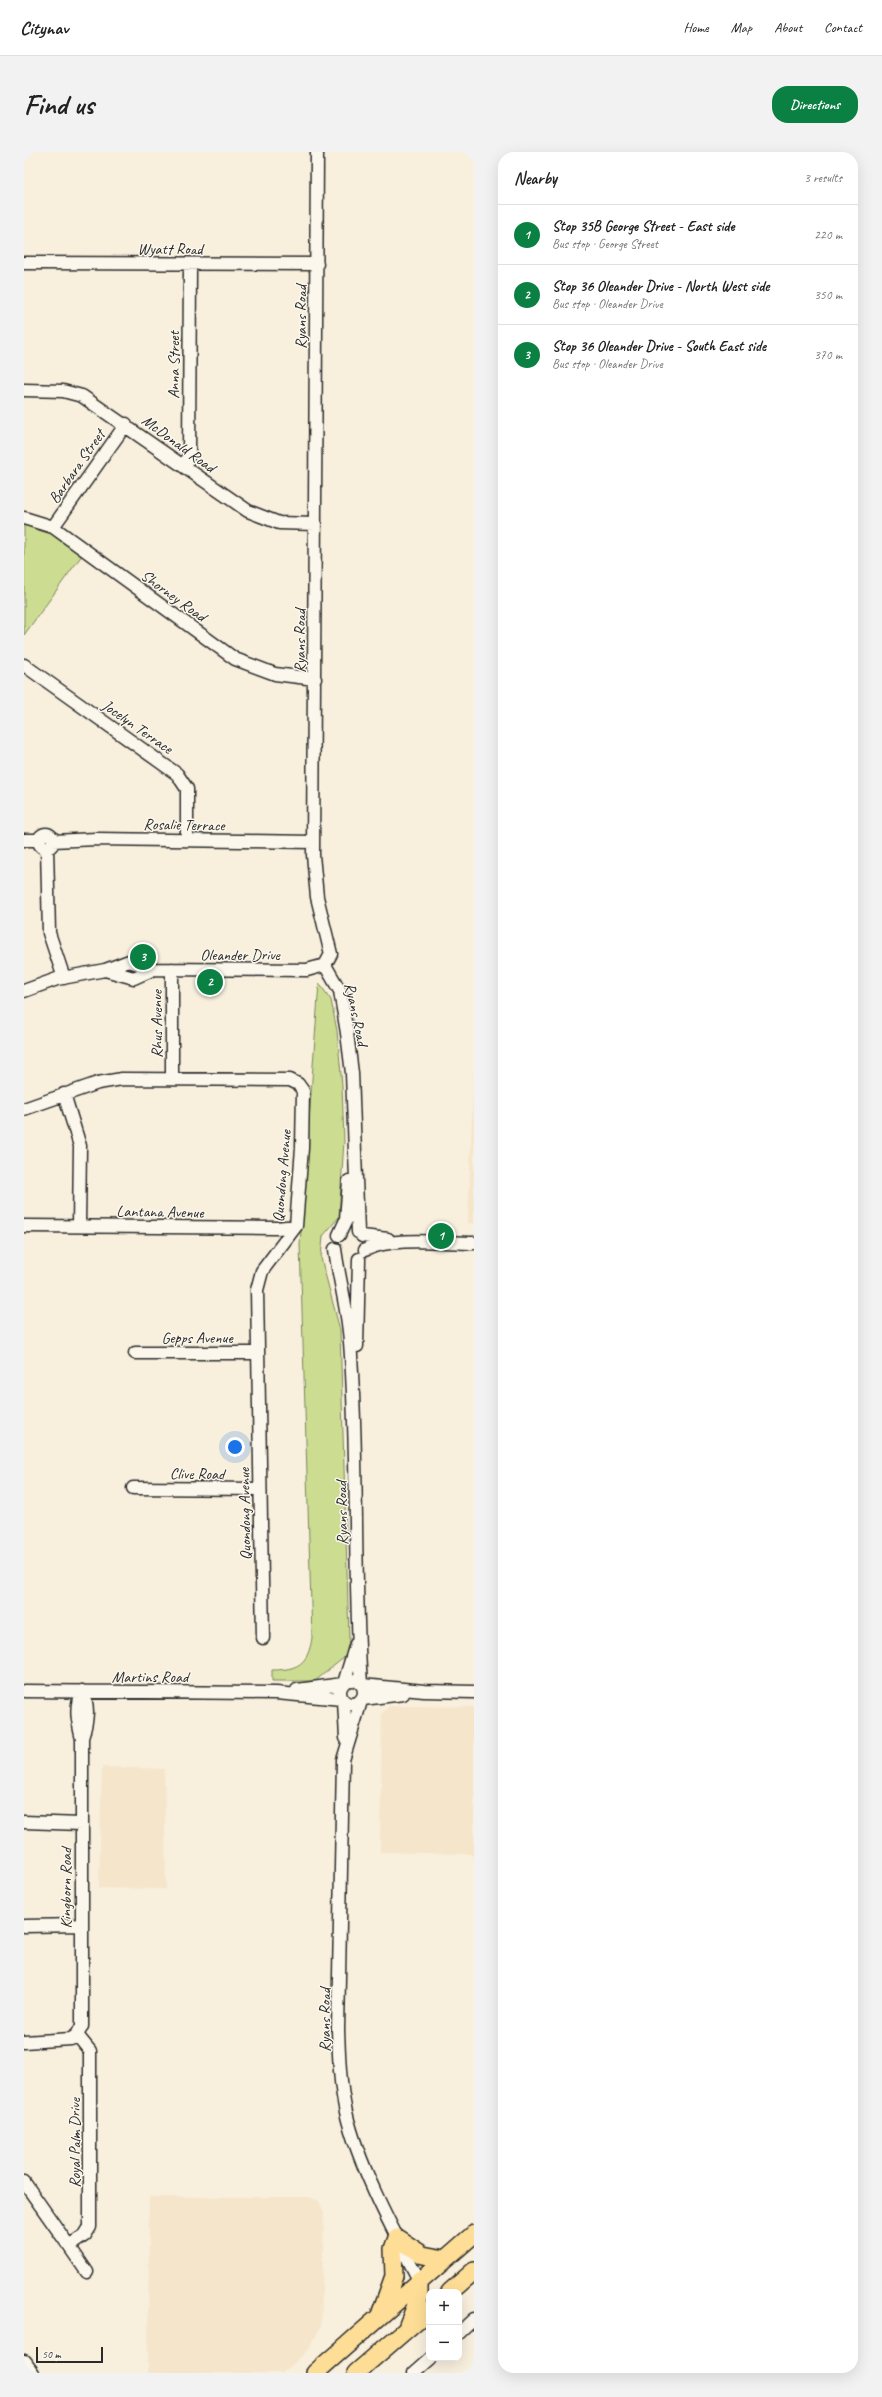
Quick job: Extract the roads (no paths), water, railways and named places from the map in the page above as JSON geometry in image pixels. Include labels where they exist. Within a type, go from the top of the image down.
[{"type":"highway","points":[[315,2373],[419,2280],[474,2234]]},
{"type":"highway","points":[[380,2315],[394,2276],[394,2249],[397,2238],[422,2255],[444,2259]]},
{"type":"highway","points":[[453,2289],[474,2271]]},
{"type":"highway","points":[[406,2331],[420,2298],[419,2280]]},
{"type":"highway","points":[[356,2373],[426,2313]]},
{"type":"street","name":"Ryans Road","points":[[317,152],[314,842],[317,897],[331,954],[325,966],[336,980],[340,991],[352,1073],[352,1120],[346,1220],[339,1235]]},
{"type":"street","name":"Wyatt Road","points":[[24,263],[316,264]]},
{"type":"street","name":"Anna Street","points":[[184,466],[189,456],[190,264]]},
{"type":"street","name":"McDonald Road","points":[[24,390],[63,391],[82,396],[126,424],[248,511],[279,523],[315,524]]},
{"type":"street","name":"Barbara Street","points":[[53,527],[126,424]]},
{"type":"street","name":"Shorney Road","points":[[24,518],[53,527],[235,659],[275,674],[315,679]]},
{"type":"street","name":"Jocelyn Terrace","points":[[24,665],[177,774],[187,789],[187,840]]},
{"type":"street","name":"Rosalie Terrace","points":[[24,840],[47,843],[96,839],[314,842]]},
{"type":"street","points":[[47,843],[49,933],[64,978]]},
{"type":"street","name":"Oleander Drive","points":[[24,991],[64,978],[105,970],[128,961],[154,969],[308,970],[325,966]]},
{"type":"street","name":"Rhus Avenue","points":[[172,969],[172,1079]]},
{"type":"street","name":"Quondong Avenue","points":[[24,1109],[64,1094],[109,1080],[290,1080],[301,1087],[304,1097],[296,1226],[266,1263],[259,1279],[257,1290],[263,1638]]},
{"type":"street","points":[[64,1094],[80,1146],[79,1226]]},
{"type":"street","name":"Ryans Road","points":[[352,1120],[360,1234]]},
{"type":"street","name":"Lantana Avenue","points":[[24,1226],[278,1228],[296,1226]]},
{"type":"street","points":[[421,1242],[348,1231],[339,1235],[335,1249],[344,1260],[354,1261],[376,1244],[421,1242],[474,1243]]},
{"type":"street","points":[[360,1234],[364,1240],[362,1254]]},
{"type":"street","name":"Ryans Road","points":[[335,1249],[347,1307],[354,1389],[358,1637],[362,1684]]},
{"type":"street","name":"Ryans Road","points":[[354,1389],[362,1254]]},
{"type":"street","name":"Gepps Avenue","points":[[135,1353],[258,1353]]},
{"type":"street","name":"Clive Road","points":[[134,1488],[260,1489]]},
{"type":"street","name":"Ryans Road","points":[[344,1683],[358,1637]]},
{"type":"street","points":[[424,1691],[362,1700],[350,1704],[343,1700],[340,1693],[344,1683],[354,1680],[362,1684],[424,1691],[474,1692]]},
{"type":"street","name":"Martins Road","points":[[276,1693],[344,1683]]},
{"type":"street","points":[[362,1684],[365,1690],[362,1700]]},
{"type":"street","name":"Martins Road","points":[[24,1691],[276,1693],[343,1700]]},
{"type":"street","name":"Kingborn Road","points":[[77,2035],[82,2026],[82,1740],[78,1722],[77,1700],[82,1691]]},
{"type":"street","name":"Ryans Road","points":[[343,1700],[346,1745]]},
{"type":"street","name":"Ryans Road","points":[[362,1700],[346,1745],[343,1760],[338,2030],[340,2068],[346,2113],[362,2160],[397,2238],[419,2280]]},
{"type":"street","points":[[24,1822],[81,1824]]},
{"type":"street","points":[[24,1926],[81,1925]]},
{"type":"street","points":[[24,2042],[34,2040],[60,2041],[71,2039],[77,2035]]},
{"type":"street","name":"Royal Palm Drive","points":[[69,2246],[85,2235],[90,2227],[90,2051],[77,2035]]},
{"type":"street","points":[[24,2182],[87,2272]]},
{"type":"street","points":[[462,2330],[474,2319]]},
{"type":"street","points":[[24,2361],[33,2373]]},
{"type":"street","points":[[414,2373],[428,2361]]},
{"type":"place","name":"Stop 36 Oleander Drive - South East side","points":[[143,957]]},
{"type":"place","name":"Stop 36 Oleander Drive - North West side","points":[[210,982]]},
{"type":"place","name":"Stop 35B George Street - East side","points":[[441,1236]]}]
